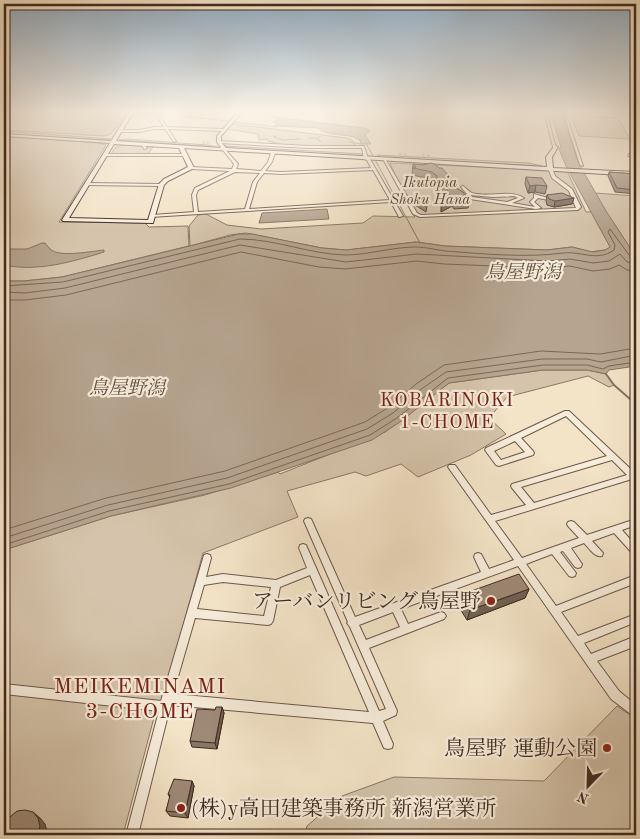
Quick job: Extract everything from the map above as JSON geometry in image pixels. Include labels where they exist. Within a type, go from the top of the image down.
[{"type":"main road","points":[[108,150],[65,220],[151,222],[161,185],[166,180],[191,168],[182,150]]},
{"type":"main road","points":[[254,150],[273,153],[534,167],[564,166]]},
{"type":"main road","points":[[311,150],[367,157]]},
{"type":"main road","points":[[549,165],[549,155],[553,150]]},
{"type":"main road","points":[[381,158],[517,161],[549,165],[636,169]]},
{"type":"main road","points":[[582,167],[636,174]]},
{"type":"street","points":[[196,212],[194,195],[196,189],[233,171],[236,164],[225,150]]},
{"type":"street","points":[[577,150],[582,167]]},
{"type":"street","points":[[247,209],[255,182],[270,162],[273,153]]},
{"type":"street","points":[[105,155],[185,155]]},
{"type":"street","points":[[630,155],[636,155]]},
{"type":"street","points":[[367,157],[401,216]]},
{"type":"street","points":[[381,158],[415,214],[420,216],[578,210],[579,207],[571,190],[554,179],[549,165]]},
{"type":"street","points":[[191,168],[262,173],[374,169]]},
{"type":"street","points":[[87,184],[161,185]]},
{"type":"street","points":[[478,185],[478,196]]},
{"type":"street","points":[[463,187],[470,196],[469,200],[495,202]]},
{"type":"street","points":[[497,196],[527,205],[532,202],[536,195],[549,199]]},
{"type":"street","points":[[470,196],[519,196],[512,198],[513,201]]},
{"type":"street","points":[[478,196],[501,204],[539,208],[551,207]]},
{"type":"street","points":[[152,216],[393,201]]},
{"type":"street","points":[[501,204],[513,201]]},
{"type":"street","points":[[532,202],[539,208]]},
{"type":"street","points":[[516,437],[530,453],[499,463],[489,450],[516,437],[567,413],[634,478]]},
{"type":"street","points":[[532,505],[515,486],[612,457]]},
{"type":"street","points":[[452,467],[615,695],[636,711]]},
{"type":"street","points":[[489,519],[532,505],[634,478]]},
{"type":"street","points":[[4,689],[377,718],[392,711],[308,521]]},
{"type":"street","points":[[352,623],[636,522]]},
{"type":"street","points":[[571,524],[599,553]]},
{"type":"street","points":[[615,529],[636,551]]},
{"type":"street","points":[[565,546],[578,564]]},
{"type":"street","points":[[303,548],[388,744]]},
{"type":"street","points":[[554,550],[572,573]]},
{"type":"street","points":[[478,557],[488,574]]},
{"type":"street","points":[[132,835],[166,703],[207,558]]},
{"type":"street","points":[[200,582],[223,578],[276,584],[313,570]]},
{"type":"street","points":[[556,610],[633,580]]},
{"type":"street","points":[[192,613],[268,621],[276,584]]},
{"type":"street","points":[[395,607],[406,629]]},
{"type":"street","points":[[363,646],[441,616]]},
{"type":"street","points":[[577,642],[636,618]]},
{"type":"street","points":[[590,659],[636,641]]},
{"type":"green space","points":[[4,150],[103,150],[59,222],[145,223],[149,227],[188,226],[189,246],[62,277],[4,281]]},
{"type":"green space","points":[[114,150],[151,150],[148,154],[111,154]]},
{"type":"green space","points":[[254,150],[363,154],[364,157]]},
{"type":"green space","points":[[377,155],[529,163],[542,166],[379,158]]},
{"type":"green space","name":"Ikutopia Shoku Hana","points":[[390,163],[567,171],[586,212],[605,211],[595,193],[636,196],[636,252],[605,250],[589,252],[572,247],[547,250],[445,246],[416,242],[346,250],[322,248],[246,233],[230,235],[190,246],[189,226],[198,215],[206,214],[227,225],[261,229],[363,223],[373,216],[415,217]]},
{"type":"green space","points":[[543,370],[587,370],[606,374],[614,385],[609,387],[588,376],[507,397],[489,418],[506,434],[471,455],[418,477],[401,464],[366,476],[355,472],[287,491],[298,517],[203,553],[163,699],[156,710],[123,835],[4,835],[4,550],[111,516],[205,495],[278,472],[280,474],[385,432],[449,383]]},
{"type":"green space","name":"鳥屋野 運動公園","points":[[617,706],[636,719],[636,835],[304,835],[307,826],[342,796],[394,777],[544,781]]},
{"type":"water","name":"鳥屋野潟","points":[[559,150],[574,150],[578,162],[606,211],[633,252],[636,253],[636,366],[609,370],[606,374],[587,370],[543,370],[449,383],[400,422],[372,440],[231,488],[111,516],[4,550],[4,281],[62,277],[239,234],[252,234],[322,248],[346,250],[416,242],[445,246],[547,250],[572,247],[593,252],[605,250],[610,247],[566,166]]},
{"type":"water","points":[[327,209],[329,219],[259,223],[262,213]]},
{"type":"water","points":[[45,243],[54,252],[76,253],[104,250],[104,252],[42,267],[4,265],[4,249],[27,249]]},
{"type":"building","points":[[431,163],[442,168],[455,183],[448,183],[463,192],[470,201],[455,202],[453,198],[442,204],[442,198],[450,195],[443,183],[437,180],[437,176],[432,172],[413,168],[416,167],[413,164]]},
{"type":"building","points":[[609,172],[636,174],[636,190],[617,188]]},
{"type":"building","points":[[526,177],[542,178],[547,186],[530,186]]},
{"type":"building","points":[[562,193],[574,198],[555,201],[549,199],[547,195]]},
{"type":"building","points":[[415,198],[426,198],[427,206],[415,200]]},
{"type":"building","points":[[519,574],[529,589],[470,610],[460,595]]},
{"type":"building","points":[[216,707],[222,707],[215,743],[190,741],[197,709],[215,710]]},
{"type":"building","name":"(株)y高田建築事務所 新潟営業所","points":[[174,779],[192,781],[185,813],[166,811],[170,795],[168,794]]},
{"type":"building","points":[[17,811],[33,812],[38,818],[40,826],[38,835],[4,835],[4,822]]},
{"type":"waterway","points":[[370,150],[420,243]]},
{"type":"waterway","points":[[606,374],[614,385],[630,399]]},
{"type":"tunnel","points":[[399,154],[407,155]]},
{"type":"tunnel","points":[[422,155],[431,156]]},
{"type":"tunnel","points":[[398,162],[406,162]]},
{"type":"place","name":"アーバンリビング鳥屋野","points":[[491,601]]},
{"type":"place","name":"鳥屋野 運動公園","points":[[607,748]]},
{"type":"place","name":"(株)y高田建築事務所 新潟営業所","points":[[181,808]]},
{"type":"district","name":"KOBARINOKI 1-CHOME","points":[[447,410]]},
{"type":"district","name":"MEIKEMINAMI 3-CHOME","points":[[140,698]]}]
